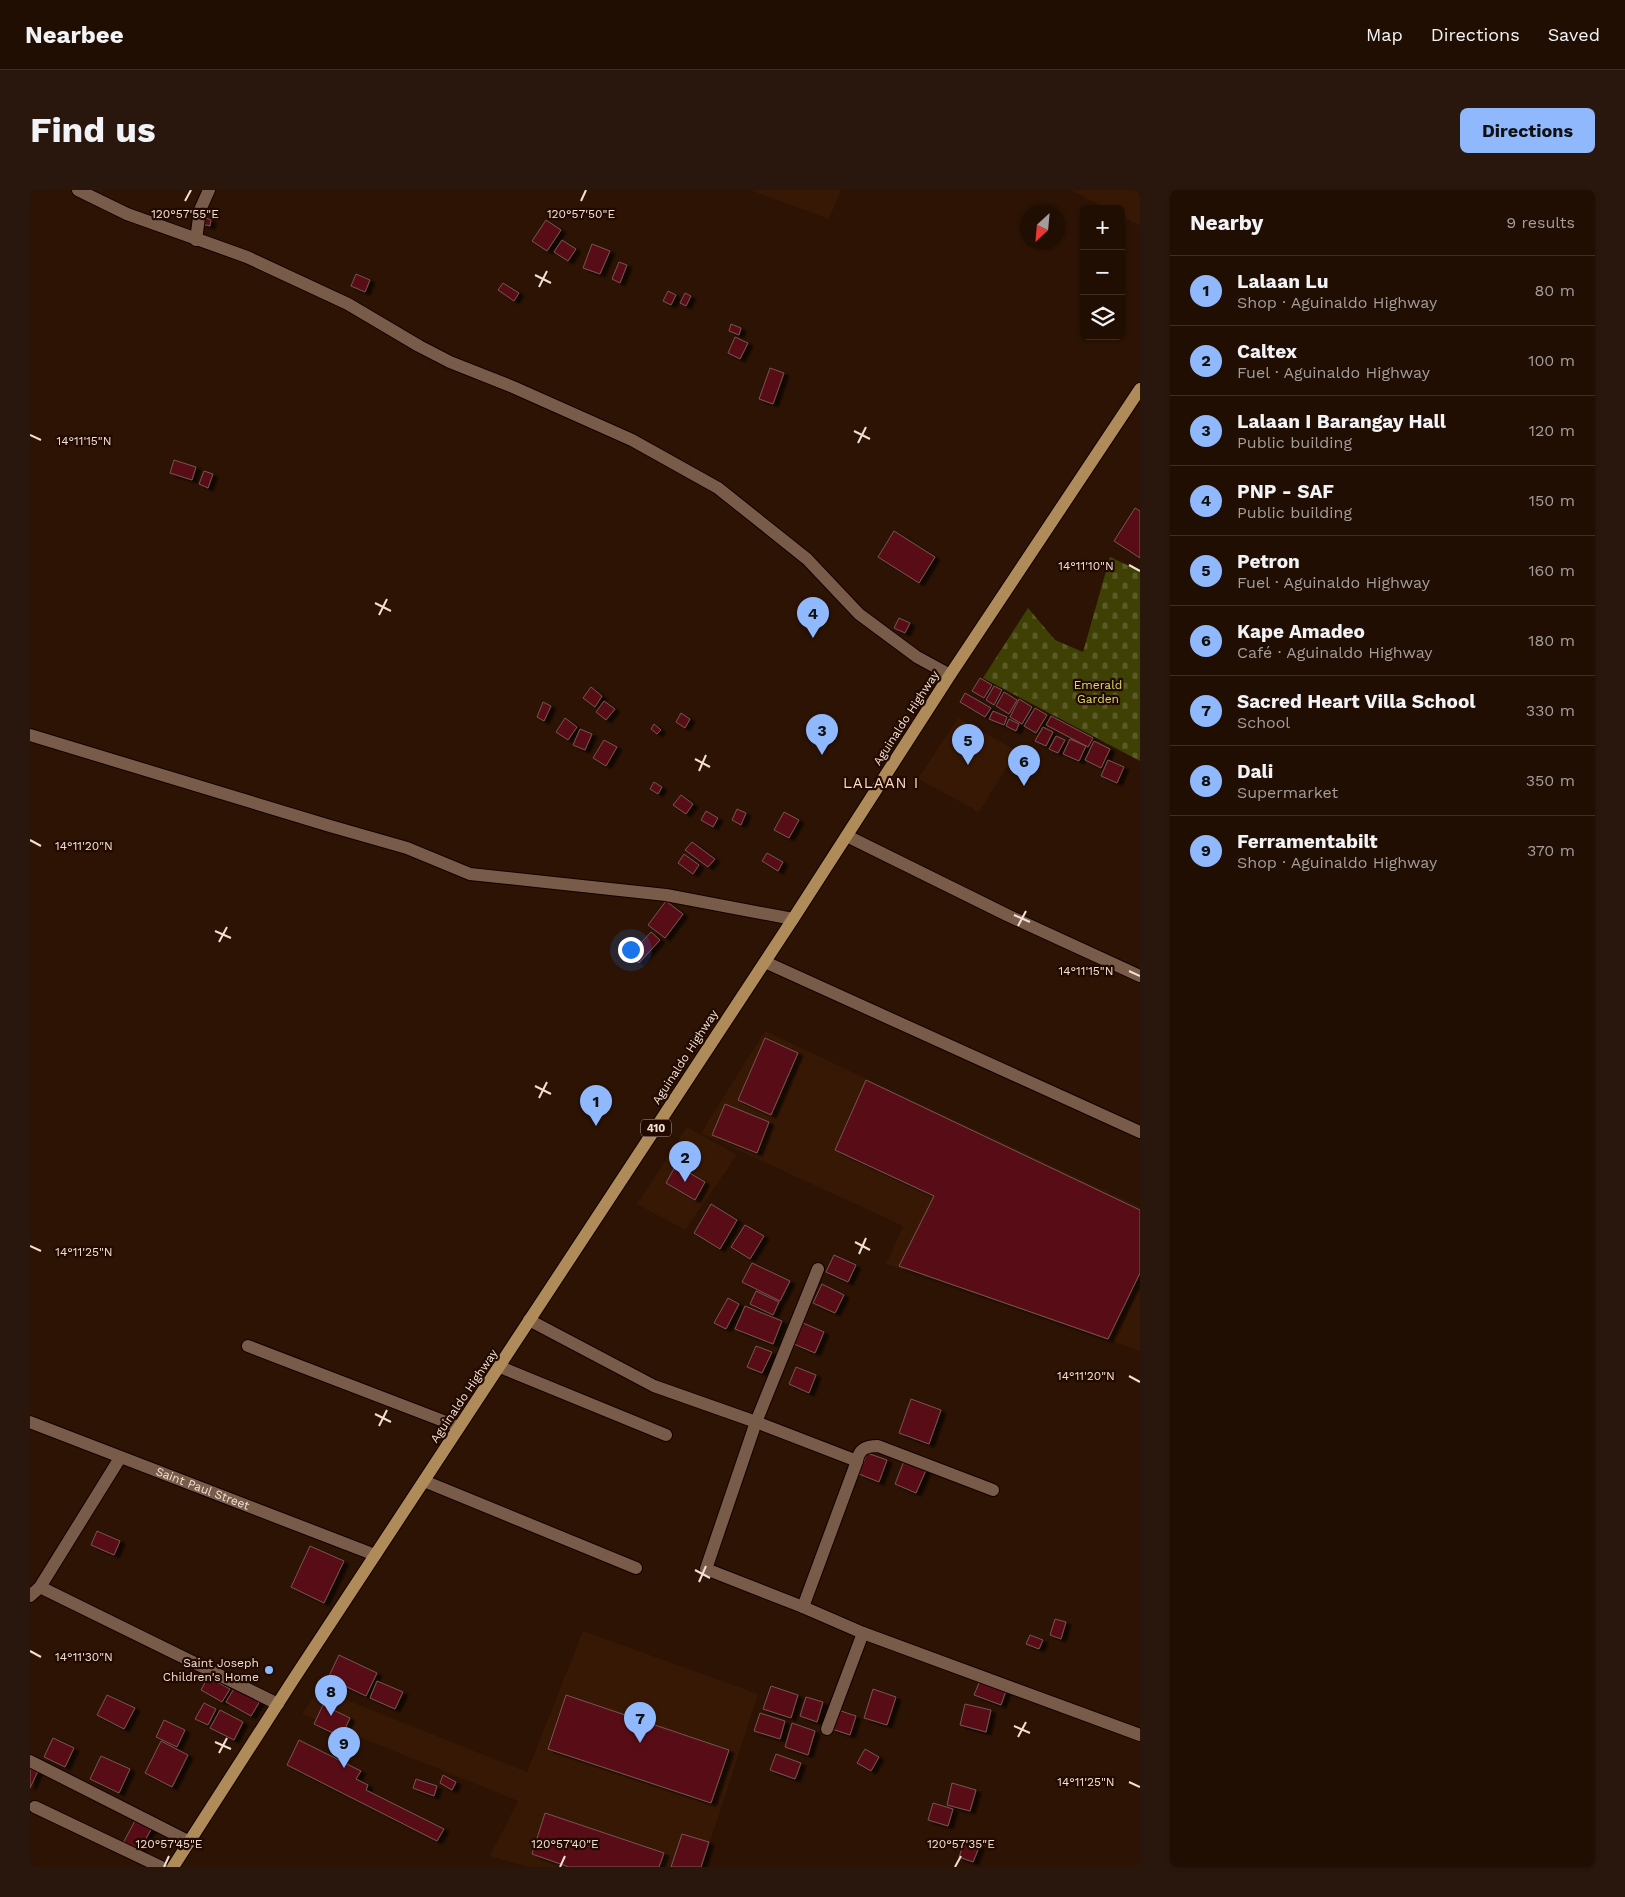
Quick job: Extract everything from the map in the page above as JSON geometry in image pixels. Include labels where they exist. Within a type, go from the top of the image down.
[{"type":"main road","name":"Aguinaldo Highway","points":[[173,1867],[375,1555],[794,919],[950,675],[1140,389]]},
{"type":"street","points":[[78,190],[127,214],[247,257],[348,304],[450,362],[513,387],[632,440],[718,488],[807,560],[859,614],[916,657],[950,675]]},
{"type":"street","points":[[196,240],[200,210],[209,190]]},
{"type":"street","points":[[30,735],[407,848],[470,874],[666,895],[794,919]]},
{"type":"street","points":[[847,836],[1007,915],[1140,976]]},
{"type":"street","points":[[765,962],[1140,1132]]},
{"type":"street","points":[[818,1269],[756,1422],[706,1569],[862,1632],[1140,1735]]},
{"type":"street","points":[[529,1320],[654,1386],[756,1422],[856,1461]]},
{"type":"street","points":[[248,1346],[459,1427]]},
{"type":"street","points":[[500,1367],[666,1435]]},
{"type":"street","name":"Saint Paul Street","points":[[30,1422],[375,1555]]},
{"type":"street","points":[[803,1607],[858,1454],[865,1448],[878,1446],[993,1490]]},
{"type":"street","points":[[30,1596],[40,1587],[120,1458]]},
{"type":"street","points":[[424,1481],[636,1568]]},
{"type":"street","points":[[40,1587],[278,1704]]},
{"type":"street","points":[[827,1730],[862,1632]]},
{"type":"street","points":[[30,1761],[190,1842]]},
{"type":"street","points":[[35,1807],[161,1867]]},
{"type":"shaded area","points":[[750,190],[841,190],[829,219]]},
{"type":"shaded area","points":[[1071,190],[1140,190],[1140,226],[1125,218],[1125,205],[1099,205]]},
{"type":"shaded area","points":[[958,718],[1017,751],[979,812],[918,779]]},
{"type":"shaded area","points":[[765,1031],[1140,1207],[1140,1351],[886,1264],[903,1226],[701,1133]]},
{"type":"shaded area","points":[[687,1127],[737,1155],[685,1230],[637,1204]]},
{"type":"shaded area","points":[[583,1631],[758,1694],[702,1867],[527,1867],[490,1856],[518,1801],[302,1714],[319,1689],[527,1772]]},
{"type":"green space","name":"Emerald Garden","points":[[1110,557],[1140,571],[1140,761],[983,678],[1028,608],[1055,640],[1083,652]]},
{"type":"building","points":[[204,217],[211,220],[210,226],[202,224]]},
{"type":"building","points":[[546,220],[561,230],[547,251],[532,241]]},
{"type":"building","points":[[562,240],[576,249],[568,261],[554,252]]},
{"type":"building","points":[[592,244],[610,251],[600,274],[583,268]]},
{"type":"building","points":[[619,262],[627,265],[620,283],[612,279]]},
{"type":"building","points":[[356,274],[370,280],[365,292],[351,286]]},
{"type":"building","points":[[503,283],[519,293],[514,301],[498,290]]},
{"type":"building","points":[[668,291],[676,295],[671,305],[663,301]]},
{"type":"building","points":[[685,293],[691,296],[686,306],[680,303]]},
{"type":"building","points":[[731,324],[741,328],[739,335],[729,331]]},
{"type":"building","points":[[735,337],[748,343],[740,359],[728,353]]},
{"type":"building","points":[[770,368],[784,373],[773,404],[759,399]]},
{"type":"building","points":[[174,460],[196,467],[192,480],[170,473]]},
{"type":"building","points":[[204,471],[213,474],[208,488],[199,484]]},
{"type":"building","points":[[1135,508],[1140,511],[1140,558],[1114,541]]},
{"type":"building","points":[[894,531],[935,557],[919,583],[878,557]]},
{"type":"building","points":[[899,618],[910,623],[905,633],[894,628]]},
{"type":"building","points":[[980,678],[992,685],[984,698],[972,691]]},
{"type":"building","points":[[994,686],[1002,690],[994,705],[986,700]]},
{"type":"building","points":[[591,687],[602,696],[595,707],[583,698]]},
{"type":"building","points":[[1004,692],[1017,700],[1009,714],[996,706]]},
{"type":"building","points":[[965,693],[991,708],[985,717],[960,702]]},
{"type":"building","points":[[1019,699],[1032,707],[1022,724],[1010,717]]},
{"type":"building","points":[[604,701],[615,709],[606,720],[596,712]]},
{"type":"building","points":[[543,702],[551,706],[544,721],[537,717]]},
{"type":"building","points":[[1035,708],[1047,715],[1036,733],[1024,726]]},
{"type":"building","points":[[993,711],[1007,717],[1004,725],[989,719]]},
{"type":"building","points":[[681,713],[690,719],[685,728],[676,722]]},
{"type":"building","points":[[1051,716],[1093,738],[1088,747],[1046,725]]},
{"type":"building","points":[[565,718],[577,727],[568,740],[556,732]]},
{"type":"building","points":[[1009,719],[1019,724],[1016,731],[1006,726]]},
{"type":"building","points":[[654,724],[661,730],[657,734],[651,729]]},
{"type":"building","points":[[1043,727],[1053,732],[1046,746],[1035,741]]},
{"type":"building","points":[[580,729],[592,734],[585,750],[573,745]]},
{"type":"building","points":[[1056,736],[1065,740],[1058,753],[1049,749]]},
{"type":"building","points":[[1070,739],[1086,746],[1079,761],[1063,754]]},
{"type":"building","points":[[604,740],[617,747],[606,766],[593,758]]},
{"type":"building","points":[[1094,741],[1110,749],[1101,768],[1085,760]]},
{"type":"building","points":[[1108,760],[1124,767],[1117,783],[1101,776]]},
{"type":"building","points":[[654,782],[662,787],[658,794],[650,789]]},
{"type":"building","points":[[681,795],[693,804],[686,814],[673,805]]},
{"type":"building","points":[[737,809],[746,813],[741,825],[732,820]]},
{"type":"building","points":[[706,811],[718,818],[713,827],[701,820]]},
{"type":"building","points":[[784,812],[799,820],[789,838],[774,830]]},
{"type":"building","points":[[692,842],[715,859],[708,867],[685,850]]},
{"type":"building","points":[[767,853],[783,862],[778,871],[762,861]]},
{"type":"building","points":[[684,854],[699,865],[693,874],[678,863]]},
{"type":"building","points":[[666,901],[683,914],[665,938],[648,925]]},
{"type":"building","points":[[651,932],[660,940],[639,963],[630,955]]},
{"type":"building","points":[[765,1038],[798,1053],[771,1115],[738,1100]]},
{"type":"building","points":[[866,1080],[1140,1210],[1140,1273],[1108,1339],[899,1266],[934,1196],[835,1150]]},
{"type":"building","points":[[725,1104],[769,1122],[757,1153],[712,1135]]},
{"type":"building","points":[[676,1165],[705,1182],[695,1200],[666,1183]]},
{"type":"building","points":[[711,1204],[737,1220],[720,1249],[694,1233]]},
{"type":"building","points":[[745,1225],[764,1236],[750,1259],[731,1247]]},
{"type":"building","points":[[834,1255],[856,1265],[848,1282],[826,1272]]},
{"type":"building","points":[[752,1263],[790,1281],[780,1301],[742,1282]]},
{"type":"building","points":[[822,1284],[844,1295],[835,1313],[813,1303]]},
{"type":"building","points":[[756,1291],[779,1302],[773,1315],[750,1304]]},
{"type":"building","points":[[728,1298],[739,1304],[726,1329],[714,1323]]},
{"type":"building","points":[[745,1306],[782,1321],[773,1344],[735,1329]]},
{"type":"building","points":[[803,1323],[824,1332],[815,1353],[794,1344]]},
{"type":"building","points":[[756,1346],[772,1352],[762,1373],[747,1367]]},
{"type":"building","points":[[796,1367],[816,1375],[809,1393],[789,1384]]},
{"type":"building","points":[[911,1399],[941,1410],[929,1444],[899,1433]]},
{"type":"building","points":[[867,1453],[887,1460],[879,1482],[859,1474]]},
{"type":"building","points":[[904,1461],[926,1470],[916,1493],[895,1484]]},
{"type":"building","points":[[97,1531],[120,1541],[114,1555],[91,1545]]},
{"type":"building","points":[[310,1546],[344,1561],[324,1603],[291,1587]]},
{"type":"building","points":[[1055,1619],[1066,1622],[1061,1639],[1050,1635]]},
{"type":"building","points":[[1030,1635],[1043,1640],[1039,1649],[1026,1644]]},
{"type":"building","points":[[339,1655],[377,1673],[366,1696],[328,1678]]},
{"type":"building","points":[[208,1677],[230,1689],[222,1702],[201,1690]]},
{"type":"building","points":[[981,1678],[1007,1688],[1001,1705],[974,1695]]},
{"type":"building","points":[[377,1681],[403,1692],[395,1709],[370,1698]]},
{"type":"building","points":[[771,1686],[798,1695],[791,1718],[763,1709]]},
{"type":"building","points":[[235,1687],[260,1701],[251,1716],[226,1702]]},
{"type":"building","points":[[873,1689],[896,1697],[887,1725],[864,1718]]},
{"type":"building","points":[[107,1695],[135,1708],[124,1729],[97,1715]]},
{"type":"building","points":[[566,1695],[729,1750],[711,1803],[548,1749]]},
{"type":"building","points":[[806,1697],[823,1702],[817,1722],[800,1716]]},
{"type":"building","points":[[204,1703],[216,1709],[208,1725],[195,1719]]},
{"type":"building","points":[[965,1704],[991,1710],[986,1732],[960,1725]]},
{"type":"building","points":[[323,1705],[350,1718],[341,1737],[314,1724]]},
{"type":"building","points":[[220,1710],[243,1722],[234,1740],[210,1728]]},
{"type":"building","points":[[838,1710],[856,1716],[850,1735],[832,1729]]},
{"type":"building","points":[[760,1713],[785,1721],[780,1739],[754,1731]]},
{"type":"building","points":[[164,1720],[185,1730],[177,1747],[156,1737]]},
{"type":"building","points":[[792,1723],[815,1731],[808,1755],[785,1747]]},
{"type":"building","points":[[53,1738],[74,1748],[65,1767],[44,1757]]},
{"type":"building","points":[[299,1740],[361,1771],[356,1779],[368,1785],[366,1790],[444,1829],[437,1841],[287,1765]]},
{"type":"building","points":[[161,1741],[188,1755],[172,1787],[145,1773]]},
{"type":"building","points":[[865,1749],[879,1757],[871,1771],[857,1763]]},
{"type":"building","points":[[776,1754],[801,1763],[795,1779],[770,1770]]},
{"type":"building","points":[[101,1756],[130,1769],[119,1793],[90,1779]]},
{"type":"building","points":[[30,1768],[38,1771],[30,1788]]},
{"type":"building","points":[[443,1775],[456,1782],[452,1790],[440,1783]]},
{"type":"building","points":[[416,1779],[437,1786],[434,1796],[413,1788]]},
{"type":"building","points":[[952,1783],[976,1790],[970,1811],[947,1805]]},
{"type":"building","points":[[933,1803],[953,1809],[948,1826],[928,1820]]},
{"type":"building","points":[[545,1813],[664,1853],[659,1867],[569,1867],[532,1854]]},
{"type":"building","points":[[137,1817],[153,1826],[138,1853],[122,1845]]},
{"type":"building","points":[[682,1834],[709,1842],[701,1867],[671,1867]]},
{"type":"building","points":[[965,1840],[980,1845],[973,1862],[959,1857]]},
{"type":"place","name":"PNP - SAF","points":[[813,638]]},
{"type":"place","name":"Lalaan I Barangay Hall","points":[[822,755]]},
{"type":"place","name":"Petron","points":[[968,765]]},
{"type":"place","name":"Kape Amadeo","points":[[1024,786]]},
{"type":"place","name":"Lalaan Lu","points":[[596,1126]]},
{"type":"place","name":"Caltex","points":[[685,1182]]},
{"type":"place","name":"Saint Joseph Children's Home","points":[[269,1670]]},
{"type":"place","name":"Dali","points":[[331,1716]]},
{"type":"place","name":"Sacred Heart Villa School","points":[[640,1743]]},
{"type":"place","name":"Ferramentabilt","points":[[344,1768]]},
{"type":"district","name":"LALAAN I","points":[[881,783]]}]
